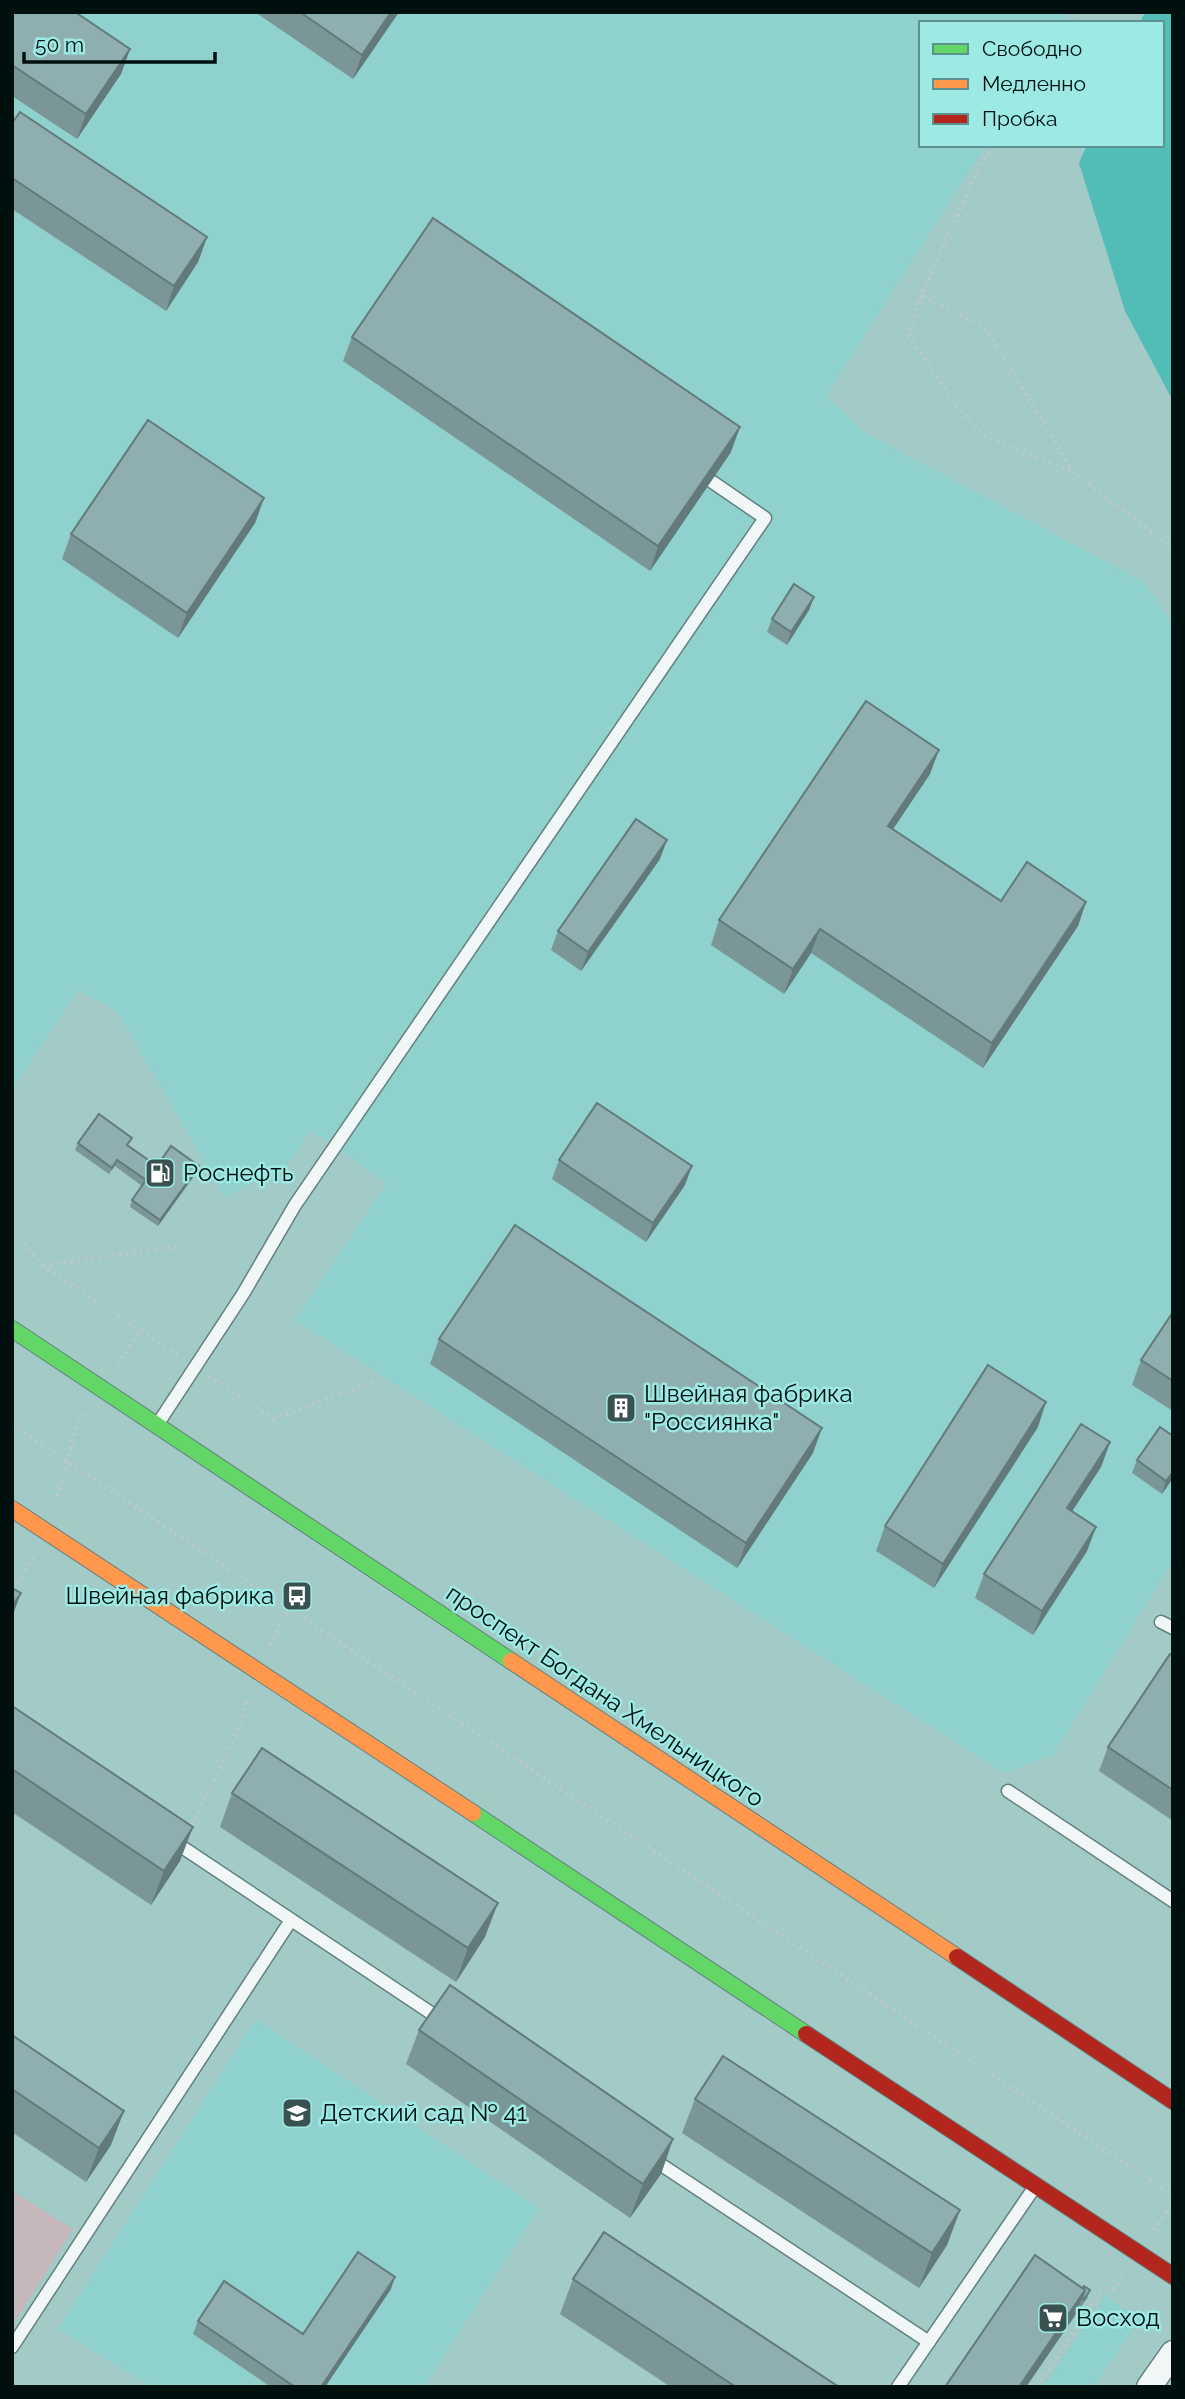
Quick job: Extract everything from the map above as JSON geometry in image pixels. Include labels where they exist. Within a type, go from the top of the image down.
[{"type":"main road","name":"проспект Богдана Хмельницкого","points":[[12,1329],[1173,2101]]},
{"type":"main road","points":[[12,1509],[1173,2276]]},
{"type":"street","points":[[1149,2387],[1173,2353]]},
{"type":"lane","points":[[157,1426],[243,1294],[295,1205],[765,517],[711,481]]},
{"type":"lane","points":[[1008,1791],[1173,1901]]},
{"type":"lane","points":[[159,1832],[453,2027]]},
{"type":"lane","points":[[12,2347],[291,1920]]},
{"type":"lane","points":[[639,2150],[929,2342]]},
{"type":"lane","points":[[898,2387],[1036,2185]]},
{"type":"path","points":[[991,147],[921,295],[909,336],[959,410],[986,437],[1074,473],[1173,548]]},
{"type":"path","points":[[921,295],[985,327],[1074,473]]},
{"type":"path","points":[[42,1265],[176,1247]]},
{"type":"path","points":[[18,1583],[49,1533],[77,1424],[141,1330]]},
{"type":"path","points":[[12,1425],[1173,2195]]},
{"type":"path","points":[[181,1847],[239,1730]]},
{"type":"path","points":[[1037,2387],[1105,2286]]},
{"type":"shaded area","points":[[12,12],[1070,12],[1064,21],[919,21],[919,147],[985,147],[826,396],[864,432],[1144,582],[1173,624],[1173,1561],[1053,1755],[1004,1773],[295,1320],[387,1183],[311,1130],[289,1163],[225,1198],[117,1011],[78,990],[12,1090]]},
{"type":"shaded area","points":[[1145,12],[1173,12],[1173,401],[1125,311],[1079,163],[1086,147],[1164,147],[1164,21],[1141,21]]},
{"type":"shaded area","name":"Детский сад № 41","points":[[256,2019],[539,2208],[424,2387],[152,2387],[58,2329]]},
{"type":"shaded area","points":[[12,2191],[73,2229],[12,2326]]},
{"type":"shaded area","points":[[1106,2296],[1140,2320],[1093,2387],[1043,2387]]},
{"type":"building","points":[[12,12],[75,12],[130,49],[86,114],[12,65]]},
{"type":"building","points":[[300,12],[391,12],[362,55]]},
{"type":"building","points":[[20,112],[207,237],[174,286],[12,178],[12,123]]},
{"type":"building","points":[[433,218],[740,427],[658,546],[352,337]]},
{"type":"building","points":[[148,420],[264,498],[187,613],[71,534]]},
{"type":"building","points":[[794,584],[814,597],[791,632],[772,619]]},
{"type":"building","points":[[866,701],[939,750],[888,826],[1001,901],[1027,862],[1086,902],[992,1043],[820,929],[793,969],[719,920]]},
{"type":"building","points":[[636,819],[667,840],[588,952],[558,931]]},
{"type":"building","points":[[597,1103],[692,1166],[653,1223],[559,1160]]},
{"type":"building","name":"Роснефть","points":[[99,1114],[132,1138],[127,1145],[157,1166],[171,1146],[199,1166],[160,1220],[132,1200],[146,1180],[117,1160],[112,1168],[78,1143]]},
{"type":"building","name":"Швейная фабрика \"Россиянка\"","points":[[515,1225],[822,1428],[746,1543],[439,1339]]},
{"type":"building","points":[[1173,1312],[1173,1381],[1141,1360]]},
{"type":"building","points":[[988,1365],[1046,1402],[943,1564],[885,1526]]},
{"type":"building","points":[[1081,1424],[1110,1442],[1067,1508],[1096,1527],[1042,1611],[984,1574]]},
{"type":"building","points":[[1160,1427],[1173,1436],[1173,1472],[1166,1481],[1137,1460]]},
{"type":"building","points":[[12,1588],[21,1593],[12,1606]]},
{"type":"building","points":[[1170,1654],[1173,1656],[1173,1790],[1108,1747]]},
{"type":"building","points":[[12,1706],[193,1827],[164,1871],[12,1769]]},
{"type":"building","points":[[262,1748],[498,1903],[468,1948],[232,1793]]},
{"type":"building","points":[[450,1985],[673,2139],[643,2184],[419,2030]]},
{"type":"building","points":[[12,2035],[124,2111],[99,2148],[12,2089]]},
{"type":"building","points":[[723,2056],[960,2210],[932,2253],[695,2099]]},
{"type":"building","points":[[604,2232],[839,2387],[736,2387],[573,2279]]},
{"type":"building","points":[[358,2252],[395,2277],[321,2387],[295,2387],[198,2321],[224,2281],[303,2334]]},
{"type":"building","points":[[1035,2255],[1085,2290],[1019,2387],[945,2387]]},
{"type":"building","points":[[1084,2286],[1090,2290],[1084,2300],[1082,2299]]},
{"type":"traffic: fast","points":[[12,1329],[511,1661]]},
{"type":"traffic: fast","points":[[473,1813],[806,2034]]},
{"type":"traffic: slow","points":[[12,1509],[473,1813]]},
{"type":"traffic: slow","points":[[511,1661],[957,1957]]},
{"type":"traffic: jam","points":[[957,1957],[1173,2101]]},
{"type":"traffic: jam","points":[[806,2034],[1173,2276]]},
{"type":"place","name":"Роснефть","points":[[160,1173]]},
{"type":"place","name":"Швейная фабрика \"Россиянка\"","points":[[621,1408]]},
{"type":"place","name":"Швейная фабрика","points":[[297,1596]]},
{"type":"place","name":"Детский сад № 41","points":[[297,2113]]},
{"type":"place","name":"Восход","points":[[1053,2318]]}]
